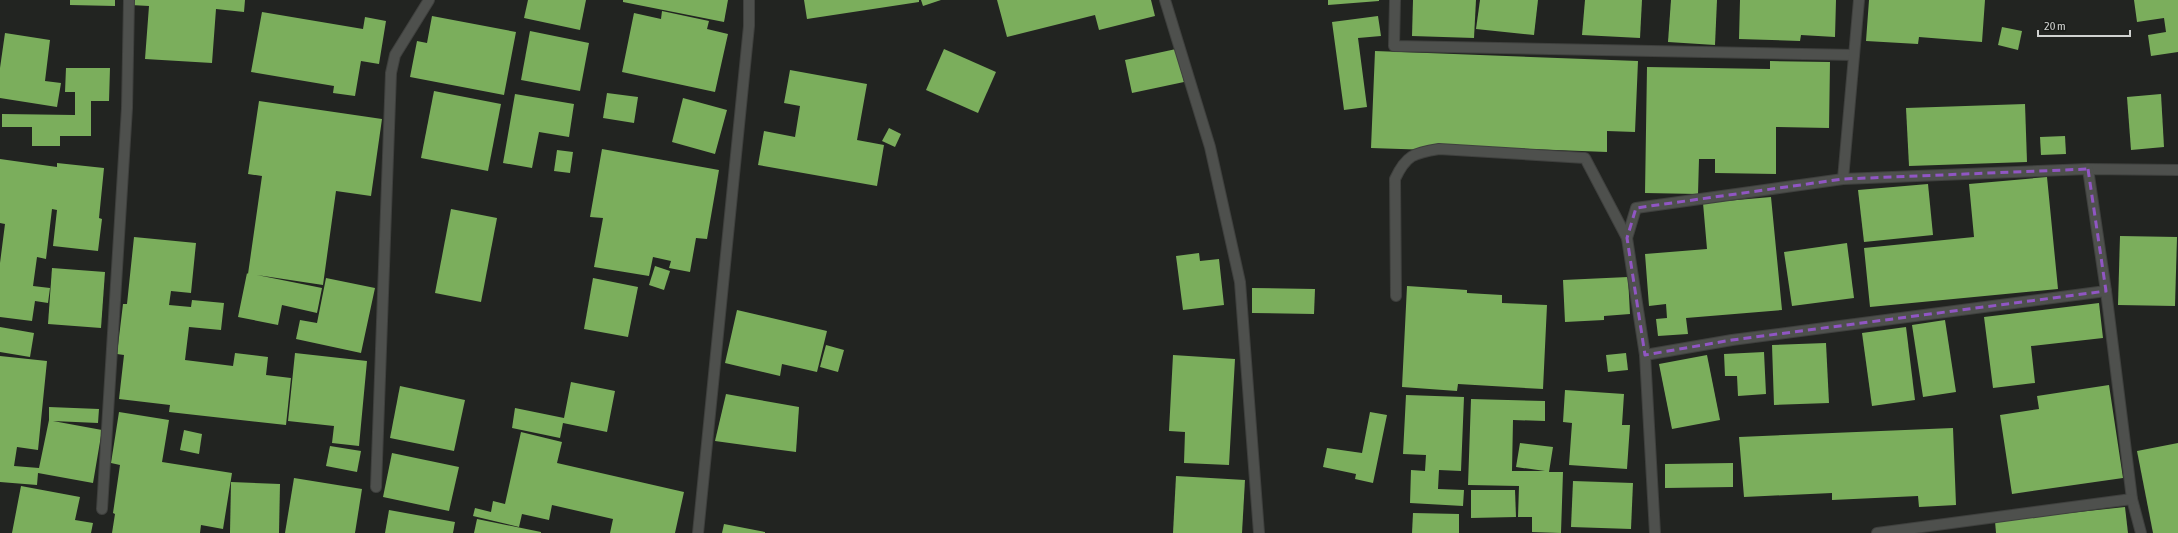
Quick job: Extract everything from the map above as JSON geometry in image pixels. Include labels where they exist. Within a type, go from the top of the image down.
[{"type":"street","points":[[102,509],[127,108],[129,0]]},
{"type":"street","points":[[376,487],[391,73],[395,55],[414,21],[429,0]]},
{"type":"street","points":[[698,533],[749,26],[749,0]]},
{"type":"street","points":[[1165,0],[1210,147],[1240,282],[1259,533]]},
{"type":"street","points":[[1395,0],[1394,46],[1854,55]]},
{"type":"street","points":[[1843,179],[1859,0]]},
{"type":"street","points":[[1396,296],[1394,179],[1402,162],[1419,152],[1439,149],[1585,158],[1626,238],[1645,355],[1655,533]]},
{"type":"street","points":[[2088,169],[2106,291],[2132,499],[2140,533]]},
{"type":"street","points":[[1626,238],[1636,208],[1843,179],[2088,169],[2178,170]]},
{"type":"street","points":[[1645,355],[1732,340],[2106,291]]},
{"type":"street","points":[[1876,533],[2132,499]]},
{"type":"highlighted area","points":[[2088,169],[2106,291],[1732,340],[1645,355],[1627,238],[1636,208],[1843,179]]},
{"type":"building","points":[[70,0],[115,0],[115,6],[70,5]]},
{"type":"building","points":[[132,0],[245,0],[244,12],[216,9],[212,63],[145,59],[149,6],[131,5]]},
{"type":"building","points":[[528,0],[586,0],[580,30],[524,18]]},
{"type":"building","points":[[623,0],[728,0],[724,22],[623,2]]},
{"type":"building","points":[[804,0],[919,0],[919,2],[807,19]]},
{"type":"building","points":[[921,0],[941,0],[923,6]]},
{"type":"building","points":[[997,0],[1151,0],[1155,16],[1099,30],[1095,15],[1007,37]]},
{"type":"building","points":[[1328,0],[1379,0],[1379,1],[1328,5]]},
{"type":"building","points":[[1413,0],[1476,0],[1474,38],[1412,36]]},
{"type":"building","points":[[1480,0],[1538,0],[1534,35],[1476,29]]},
{"type":"building","points":[[1585,0],[1642,0],[1640,38],[1582,35]]},
{"type":"building","points":[[1671,0],[1717,0],[1715,45],[1668,42]]},
{"type":"building","points":[[1740,0],[1836,0],[1835,37],[1801,35],[1800,41],[1739,39]]},
{"type":"building","points":[[1869,0],[1985,0],[1982,42],[1919,37],[1918,44],[1866,41]]},
{"type":"building","points":[[2134,0],[2178,0],[2178,52],[2151,56],[2148,35],[2166,32],[2164,18],[2137,22]]},
{"type":"building","points":[[662,11],[709,21],[707,29],[728,34],[715,92],[622,72],[634,13],[661,19]]},
{"type":"building","points":[[262,12],[363,29],[365,17],[386,21],[379,64],[361,61],[355,96],[333,93],[334,86],[251,72]]},
{"type":"building","points":[[432,16],[516,32],[504,95],[410,77],[417,41],[427,43]]},
{"type":"building","points":[[1378,16],[1381,36],[1358,38],[1367,107],[1344,110],[1332,22]]},
{"type":"building","points":[[2002,27],[2022,31],[2018,50],[1998,45]]},
{"type":"building","points":[[530,31],[589,43],[580,91],[521,80]]},
{"type":"building","points":[[5,33],[50,40],[45,81],[61,83],[57,107],[0,98],[0,68]]},
{"type":"building","points":[[944,49],[996,72],[978,113],[926,90]]},
{"type":"building","points":[[1176,49],[1184,82],[1132,93],[1125,60]]},
{"type":"building","points":[[1375,51],[1638,61],[1635,132],[1607,131],[1607,152],[1431,145],[1431,150],[1371,148]]},
{"type":"building","points":[[1770,61],[1830,62],[1829,128],[1776,127],[1776,174],[1715,173],[1715,159],[1699,159],[1698,194],[1645,193],[1647,67],[1770,69]]},
{"type":"building","points":[[66,68],[110,68],[109,101],[91,101],[91,136],[60,136],[60,146],[32,146],[32,127],[2,127],[2,114],[75,115],[75,92],[65,92]]},
{"type":"building","points":[[790,70],[867,84],[857,140],[884,145],[877,186],[758,165],[764,131],[795,137],[800,106],[784,103]]},
{"type":"building","points":[[434,91],[501,104],[488,171],[421,158]]},
{"type":"building","points":[[607,93],[638,97],[634,123],[603,118]]},
{"type":"building","points":[[515,94],[574,104],[569,137],[539,132],[532,168],[503,163]]},
{"type":"building","points":[[2161,94],[2164,147],[2131,150],[2127,97]]},
{"type":"building","points":[[683,98],[727,110],[715,154],[672,142]]},
{"type":"building","points":[[259,101],[382,119],[371,196],[336,191],[323,285],[257,275],[322,288],[317,313],[282,305],[278,325],[238,317],[247,273],[248,274],[262,176],[248,174]]},
{"type":"building","points":[[2025,104],[2027,162],[1909,166],[1906,108]]},
{"type":"building","points":[[889,128],[901,134],[895,147],[882,141]]},
{"type":"building","points":[[2065,136],[2066,154],[2041,155],[2040,137]]},
{"type":"building","points":[[602,149],[719,170],[707,239],[696,238],[690,272],[669,268],[671,261],[653,257],[649,276],[594,267],[603,218],[590,217]]},
{"type":"building","points":[[557,150],[573,152],[570,173],[554,171]]},
{"type":"building","points":[[0,159],[57,167],[57,163],[104,168],[99,218],[102,219],[98,251],[53,246],[57,210],[52,209],[46,259],[37,257],[33,286],[50,288],[48,303],[35,301],[32,321],[0,317],[0,263],[5,224],[0,223]]},
{"type":"building","points":[[2047,177],[2058,289],[1870,307],[1864,248],[1974,237],[1969,184]]},
{"type":"building","points":[[1928,184],[1933,235],[1864,242],[1858,190]]},
{"type":"building","points":[[1771,197],[1782,310],[1686,318],[1688,334],[1658,336],[1656,319],[1667,318],[1666,304],[1649,306],[1645,254],[1707,249],[1703,203]]},
{"type":"building","points":[[451,209],[497,218],[481,302],[435,293]]},
{"type":"building","points":[[2120,236],[2177,237],[2175,306],[2118,305]]},
{"type":"building","points":[[134,237],[196,243],[191,293],[171,291],[169,305],[191,307],[192,300],[224,303],[221,330],[189,327],[185,360],[233,366],[235,353],[268,357],[266,375],[291,378],[286,425],[169,412],[170,405],[119,399],[124,355],[117,354],[123,304],[127,304]]},
{"type":"building","points":[[1847,243],[1854,298],[1792,306],[1784,252]]},
{"type":"building","points":[[1199,253],[1200,261],[1219,259],[1224,305],[1183,310],[1176,256]]},
{"type":"building","points":[[655,266],[670,271],[664,290],[649,285]]},
{"type":"building","points":[[52,268],[105,272],[101,328],[48,324]]},
{"type":"building","points":[[1628,277],[1630,314],[1604,316],[1604,320],[1565,322],[1563,280]]},
{"type":"building","points":[[326,278],[375,288],[361,353],[296,339],[300,320],[317,323]]},
{"type":"building","points":[[593,278],[638,287],[628,337],[584,329]]},
{"type":"building","points":[[1407,286],[1467,290],[1467,293],[1502,295],[1502,303],[1547,305],[1543,389],[1458,384],[1457,391],[1402,387]]},
{"type":"building","points":[[1252,288],[1315,289],[1314,314],[1252,313]]},
{"type":"building","points":[[2099,303],[2103,338],[2031,346],[2035,383],[1993,388],[1984,317]]},
{"type":"building","points":[[737,310],[827,331],[817,372],[782,364],[780,376],[725,363]]},
{"type":"building","points":[[1945,320],[1956,392],[1923,397],[1912,325]]},
{"type":"building","points":[[0,327],[34,333],[30,357],[0,352]]},
{"type":"building","points":[[1906,327],[1915,400],[1872,406],[1862,333]]},
{"type":"building","points":[[1826,343],[1829,403],[1774,405],[1772,345]]},
{"type":"building","points":[[826,345],[844,350],[838,372],[820,367]]},
{"type":"building","points":[[1764,352],[1766,394],[1738,396],[1737,376],[1725,376],[1724,354]]},
{"type":"building","points":[[295,353],[367,361],[359,446],[332,443],[334,426],[288,421]]},
{"type":"building","points":[[1626,353],[1628,370],[1608,372],[1606,355]]},
{"type":"building","points":[[1173,355],[1235,359],[1229,465],[1184,463],[1185,432],[1169,431]]},
{"type":"building","points":[[1707,355],[1720,420],[1672,429],[1659,364]]},
{"type":"building","points":[[0,356],[47,361],[38,450],[17,447],[14,466],[39,468],[49,420],[49,407],[99,409],[98,423],[53,421],[102,430],[93,483],[38,473],[37,485],[0,482]]},
{"type":"building","points":[[571,382],[615,391],[607,432],[563,423],[560,438],[512,428],[515,408],[564,418]]},
{"type":"building","points":[[2109,385],[2123,478],[2012,494],[2000,415],[2039,409],[2037,396]]},
{"type":"building","points":[[400,386],[465,400],[454,451],[390,438]]},
{"type":"building","points":[[1565,390],[1624,394],[1622,425],[1630,425],[1627,469],[1569,465],[1572,423],[1563,422]]},
{"type":"building","points":[[726,394],[799,407],[796,452],[715,441]]},
{"type":"building","points":[[1406,395],[1464,397],[1461,471],[1439,470],[1438,489],[1464,490],[1463,506],[1410,503],[1411,470],[1425,471],[1426,455],[1403,454]]},
{"type":"building","points":[[1471,399],[1545,401],[1545,421],[1513,420],[1512,471],[1545,471],[1516,467],[1520,443],[1553,447],[1549,472],[1563,472],[1561,533],[1532,532],[1532,517],[1518,517],[1519,486],[1468,485]]},
{"type":"building","points":[[119,412],[169,420],[162,462],[232,473],[223,529],[201,525],[200,533],[112,533],[115,514],[113,513],[120,465],[111,463]]},
{"type":"building","points":[[1370,412],[1387,415],[1373,483],[1355,479],[1356,474],[1323,467],[1327,448],[1362,453]]},
{"type":"building","points":[[1953,428],[1956,505],[1919,507],[1918,496],[1832,500],[1832,493],[1744,497],[1739,437]]},
{"type":"building","points":[[184,430],[202,434],[199,454],[180,450]]},
{"type":"building","points":[[521,432],[562,442],[557,463],[684,492],[675,533],[610,533],[613,519],[552,505],[549,520],[522,514],[519,527],[473,516],[475,508],[491,512],[493,501],[505,504]]},
{"type":"building","points":[[2178,443],[2178,533],[2153,533],[2137,451]]},
{"type":"building","points":[[330,446],[361,451],[357,472],[326,466]]},
{"type":"building","points":[[392,453],[459,467],[449,511],[383,497]]},
{"type":"building","points":[[1733,463],[1733,487],[1665,488],[1665,464]]},
{"type":"building","points":[[1176,476],[1245,480],[1242,533],[1173,533]]},
{"type":"building","points":[[294,478],[362,489],[355,533],[285,533]]},
{"type":"building","points":[[1573,481],[1633,483],[1631,529],[1571,527]]},
{"type":"building","points":[[231,482],[280,484],[279,533],[230,533]]},
{"type":"building","points":[[21,486],[80,497],[75,520],[93,523],[91,533],[12,533]]},
{"type":"building","points":[[1471,490],[1515,490],[1516,517],[1471,518]]},
{"type":"building","points":[[2125,507],[2128,533],[1996,533],[1995,521]]},
{"type":"building","points":[[389,510],[455,522],[453,533],[385,533]]},
{"type":"building","points":[[1413,513],[1459,514],[1459,533],[1412,533]]},
{"type":"building","points":[[477,519],[541,532],[541,533],[474,533]]},
{"type":"building","points":[[724,524],[765,532],[765,533],[722,533]]}]
